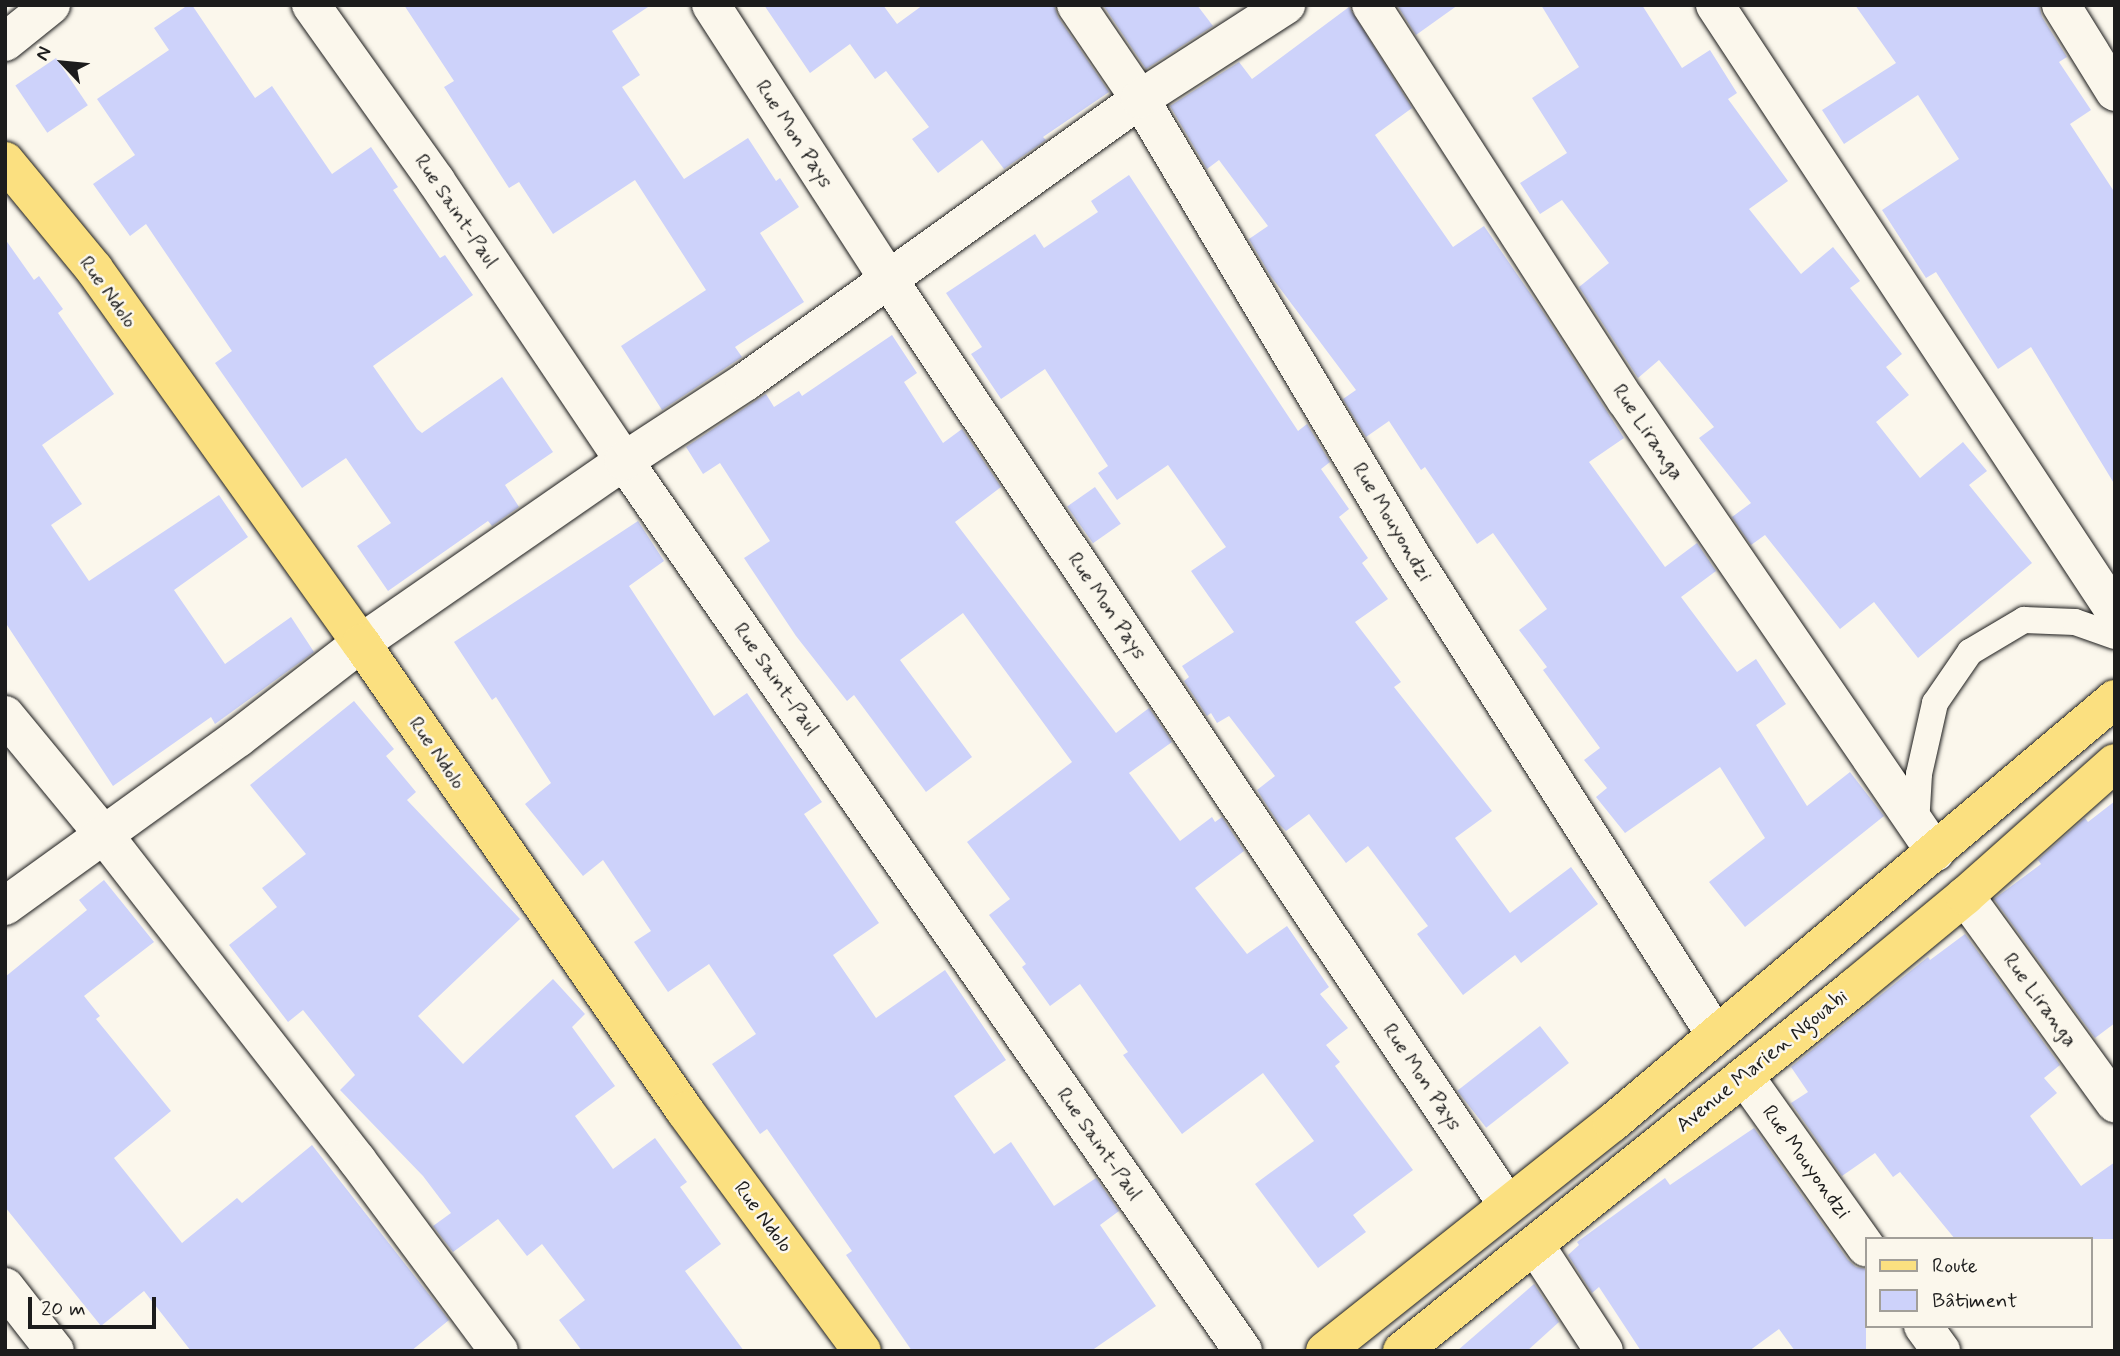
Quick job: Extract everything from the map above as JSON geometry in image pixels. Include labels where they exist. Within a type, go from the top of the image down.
[{"type":"main road","name":"Rue Ndolo","points":[[5,161],[94,269],[361,643],[685,1111],[862,1351]]},
{"type":"main road","points":[[1325,1351],[1612,1123],[1715,1034],[1925,838],[2115,699]]},
{"type":"main road","name":"Avenue Marien Ngouabi","points":[[1402,1351],[1745,1077],[1965,896],[2115,763]]},
{"type":"street","points":[[5,42],[51,5]]},
{"type":"street","name":"Rue Saint-Paul","points":[[311,5],[436,181],[624,461],[1243,1351]]},
{"type":"street","name":"Rue Mon Pays","points":[[711,5],[888,279],[1507,1204]]},
{"type":"street","name":"Rue Mouyondzi","points":[[1076,5],[1140,99],[1410,554],[1715,1034]]},
{"type":"street","points":[[5,906],[238,738],[361,643],[624,461],[745,382],[1015,192],[1140,99],[1286,5]]},
{"type":"street","name":"Rue Liranga","points":[[1371,5],[1626,400],[1925,838]]},
{"type":"street","points":[[1715,5],[2115,612]]},
{"type":"street","points":[[2061,5],[2115,92]]},
{"type":"street","points":[[5,715],[104,835],[357,1160],[499,1351]]},
{"type":"street","name":"Rue Liranga","points":[[1965,896],[2115,1104]]},
{"type":"street","name":"Rue Mouyondzi","points":[[1745,1077],[1864,1244]]},
{"type":"street","points":[[1535,1245],[1604,1351]]},
{"type":"street","points":[[5,1287],[55,1351]]},
{"type":"street","points":[[1924,1328],[1941,1351]]},
{"type":"lane","points":[[1925,838],[1919,774],[1935,703],[1970,652],[2024,620],[2075,622],[2115,636]]},
{"type":"building","points":[[192,5],[255,98],[272,86],[332,174],[371,147],[398,187],[393,190],[440,258],[445,255],[473,295],[373,366],[417,429],[422,433],[502,377],[553,452],[505,485],[519,507],[492,526],[488,521],[388,591],[357,546],[391,523],[346,458],[302,488],[215,363],[232,351],[146,224],[130,236],[93,184],[135,155],[97,99],[169,50],[154,28]]},
{"type":"building","points":[[404,5],[651,5],[612,31],[640,75],[622,87],[684,179],[748,138],[776,181],[780,178],[799,207],[760,233],[804,302],[735,347],[742,357],[662,410],[621,346],[706,290],[635,180],[553,234],[519,182],[509,188],[444,87],[454,81]]},
{"type":"building","points":[[764,5],[883,5],[897,24],[923,5],[1054,5],[1058,17],[1109,92],[1043,137],[1046,140],[1004,169],[982,140],[938,173],[912,139],[929,127],[886,71],[875,79],[850,44],[810,73]]},
{"type":"building","points":[[1103,5],[1197,5],[1213,26],[1146,69]]},
{"type":"building","points":[[1397,5],[1458,5],[1416,35]]},
{"type":"building","points":[[1541,5],[1642,5],[1682,68],[1710,50],[1737,93],[1728,99],[1788,181],[1749,209],[1801,274],[1833,247],[1860,281],[1850,288],[1902,354],[1886,367],[1909,395],[1876,422],[1920,478],[1963,442],[1987,471],[1969,485],[2032,563],[1918,658],[1874,602],[1840,629],[1765,535],[1751,545],[1732,517],[1751,503],[1699,438],[1714,427],[1659,360],[1638,378],[1579,287],[1609,263],[1562,200],[1540,214],[1520,183],[1567,153],[1532,98],[1579,67]]},
{"type":"building","points":[[1855,5],[2039,5],[2042,17],[2067,57],[2059,62],[2091,110],[2070,124],[2115,193],[2115,485],[2031,347],[1998,369],[1936,272],[1926,278],[1882,210],[1959,159],[1918,95],[1844,144],[1822,110],[1896,63]]},
{"type":"building","points":[[1349,7],[1412,108],[1375,135],[1453,247],[1484,226],[1545,315],[1624,438],[1589,462],[1665,567],[1697,543],[1716,571],[1681,597],[1737,672],[1756,659],[1786,704],[1756,725],[1807,806],[1850,772],[1884,816],[1745,927],[1709,882],[1765,838],[1720,767],[1625,833],[1596,797],[1607,788],[1584,760],[1600,748],[1543,670],[1547,667],[1519,630],[1547,609],[1493,533],[1477,544],[1425,467],[1421,470],[1389,421],[1366,437],[1343,399],[1356,390],[1270,275],[1249,239],[1268,226],[1219,160],[1207,169],[1170,106],[1239,62],[1252,79]]},
{"type":"building","points":[[56,58],[88,105],[47,133],[15,85]]},
{"type":"building","points":[[1129,175],[1298,431],[1307,424],[1330,462],[1321,469],[1349,509],[1339,517],[1368,558],[1362,563],[1388,599],[1355,622],[1401,682],[1394,687],[1492,811],[1455,838],[1510,913],[1571,867],[1598,904],[1521,963],[1515,955],[1463,995],[1417,934],[1428,926],[1368,846],[1346,863],[1309,814],[1286,831],[1257,790],[1275,776],[1229,716],[1217,723],[1211,713],[1207,716],[1184,681],[1189,677],[1182,666],[1234,632],[1191,571],[1226,547],[1168,465],[1117,500],[1098,473],[1108,466],[1045,369],[1001,399],[971,354],[982,347],[946,293],[1035,234],[1044,248],[1098,212],[1091,201]]},
{"type":"building","points":[[5,239],[34,280],[39,276],[63,309],[58,313],[114,394],[42,445],[82,504],[51,525],[89,581],[219,495],[248,537],[174,590],[225,664],[291,617],[314,652],[215,724],[211,717],[113,786],[5,622]]},
{"type":"building","points":[[892,335],[917,373],[904,382],[943,443],[962,429],[1001,487],[955,522],[1116,733],[1149,708],[1172,742],[1129,773],[1180,841],[1212,817],[1215,822],[1222,817],[1244,851],[1195,888],[1247,954],[1287,926],[1329,987],[1320,994],[1348,1028],[1326,1045],[1340,1062],[1335,1066],[1413,1170],[1353,1215],[1366,1232],[1318,1268],[1255,1184],[1314,1141],[1263,1073],[1182,1134],[1123,1055],[1128,1052],[1080,984],[1050,1006],[1022,967],[1026,964],[989,915],[1010,899],[967,842],[1072,762],[963,613],[900,660],[972,757],[926,792],[854,695],[847,701],[796,636],[744,558],[770,541],[720,463],[703,474],[686,447],[766,394],[774,407],[799,391],[802,396]]},
{"type":"building","points":[[1095,487],[1121,524],[1093,543],[1067,507]]},
{"type":"building","points":[[638,521],[664,561],[629,586],[714,716],[747,693],[822,802],[804,814],[879,923],[833,955],[876,1018],[945,970],[1006,1060],[954,1096],[994,1154],[1011,1142],[1054,1206],[1096,1178],[1119,1211],[1100,1225],[1156,1306],[1091,1351],[912,1351],[846,1255],[852,1251],[767,1129],[760,1134],[712,1064],[756,1034],[709,964],[668,992],[634,942],[651,931],[603,860],[583,876],[525,804],[551,783],[496,697],[492,700],[454,642]]},
{"type":"building","points":[[354,701],[394,749],[386,756],[416,792],[407,800],[520,919],[418,1016],[463,1064],[553,979],[585,1014],[572,1027],[615,1086],[575,1116],[613,1169],[655,1138],[687,1182],[680,1187],[721,1244],[685,1271],[744,1351],[582,1351],[559,1320],[585,1300],[542,1244],[527,1256],[498,1219],[453,1252],[433,1226],[451,1213],[423,1176],[340,1090],[355,1075],[303,1010],[288,1022],[229,945],[277,907],[262,888],[306,854],[250,785]]},
{"type":"building","points":[[2115,801],[2115,1023],[2095,1038],[1994,899],[2041,864],[2038,860],[2085,818],[2088,822]]},
{"type":"building","points":[[104,880],[154,942],[84,996],[100,1016],[96,1019],[171,1111],[114,1158],[182,1243],[237,1198],[242,1203],[312,1145],[449,1320],[411,1351],[191,1351],[144,1291],[101,1326],[5,1207],[5,977],[87,910],[79,900]]},
{"type":"building","points":[[1965,934],[2060,1065],[2044,1078],[2057,1093],[2030,1116],[2081,1186],[2115,1162],[2115,1239],[1953,1237],[1900,1172],[1893,1177],[1875,1153],[1842,1176],[1791,1103],[1808,1092],[1791,1067],[1928,957],[1930,960]]},
{"type":"building","points":[[1540,1026],[1569,1063],[1486,1128],[1457,1091]]},
{"type":"building","points":[[1754,1128],[1848,1260],[1856,1267],[1864,1269],[1866,1351],[1795,1351],[1779,1329],[1749,1351],[1641,1351],[1599,1287],[1592,1293],[1568,1255],[1579,1245],[1577,1242],[1665,1178],[1670,1185]]},
{"type":"building","points":[[1534,1284],[1559,1322],[1527,1351],[1457,1351]]}]
